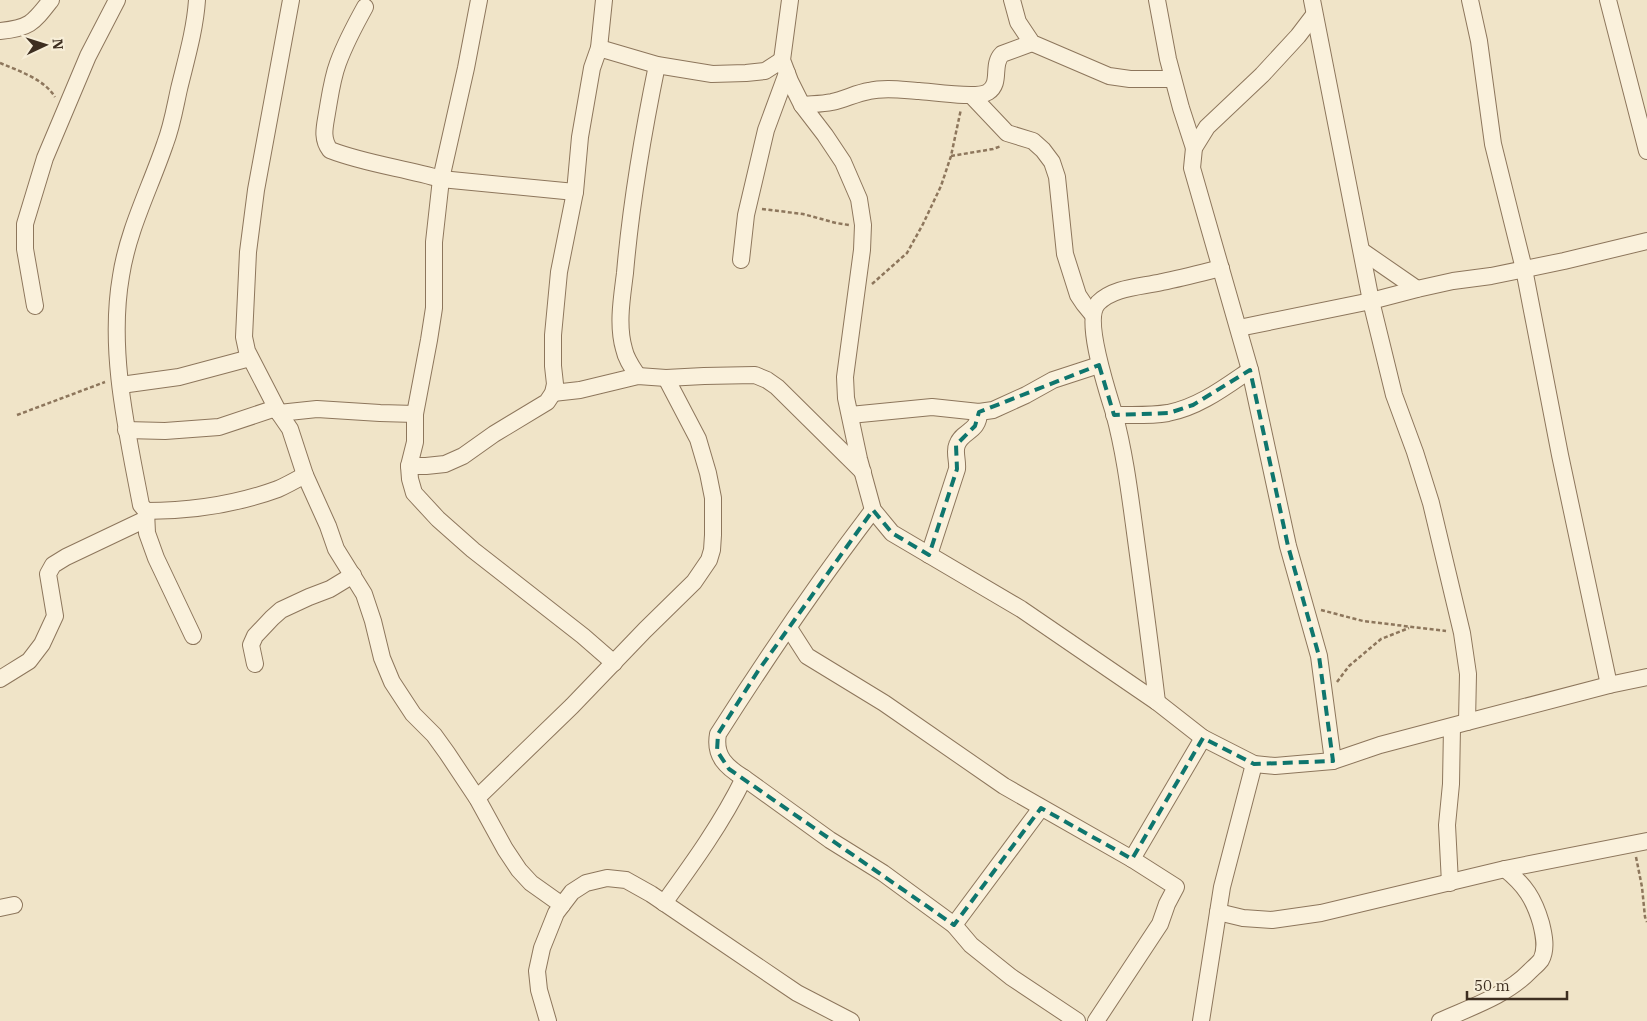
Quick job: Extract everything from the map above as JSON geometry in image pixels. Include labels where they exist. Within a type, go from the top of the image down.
[{"type":"street","points":[[0,32],[26,26],[41,14],[51,0]]},
{"type":"street","points":[[35,306],[25,248],[24,224],[45,158],[88,56],[117,0]]},
{"type":"street","points":[[193,636],[156,558],[147,533],[146,515],[141,505],[126,430],[116,339],[121,276],[131,232],[166,142],[190,43],[197,0]]},
{"type":"street","points":[[291,0],[256,190],[248,252],[244,337],[247,352],[277,410],[290,429],[305,475],[336,548],[364,594],[382,658],[392,682],[413,714],[434,735],[477,798],[505,849],[519,870],[532,883],[562,905]]},
{"type":"street","points":[[479,0],[441,179],[434,242],[434,308],[415,414],[415,442],[409,466],[410,479],[414,493],[438,519],[473,550],[583,636],[614,663]]},
{"type":"street","points":[[409,466],[445,464],[463,456],[494,434],[547,402],[552,393],[554,384],[553,335],[559,272],[575,192],[580,137],[592,68],[599,48],[604,0]]},
{"type":"street","points":[[741,260],[748,208],[766,130],[784,67],[790,0]]},
{"type":"street","points":[[1012,0],[1018,22],[1032,42],[1109,76],[1130,79],[1173,79]]},
{"type":"street","points":[[1157,0],[1168,59],[1194,148],[1192,168],[1250,370],[1288,546],[1319,656],[1333,761]]},
{"type":"street","points":[[1470,0],[1479,41],[1493,144],[1524,269],[1560,454],[1609,685]]},
{"type":"street","points":[[1608,0],[1647,151]]},
{"type":"street","points":[[365,7],[338,64],[331,88],[324,134],[326,144],[330,150],[376,164],[441,179],[575,192]]},
{"type":"street","points":[[1194,148],[1207,127],[1262,75],[1298,36],[1313,7]]},
{"type":"street","points":[[1313,7],[1371,301],[1394,395],[1415,452],[1430,503],[1462,632],[1468,674],[1451,784],[1447,826],[1450,883]]},
{"type":"street","points":[[802,105],[831,102],[883,89],[967,95],[987,93],[994,87],[998,58],[1002,54],[1032,42]]},
{"type":"street","points":[[599,48],[657,65],[712,74],[746,73],[784,67]]},
{"type":"street","points":[[638,376],[629,364],[623,349],[622,303],[628,243],[657,65]]},
{"type":"street","points":[[784,67],[802,105],[843,162],[859,199],[863,225],[862,250],[845,377],[846,398],[862,472],[874,510],[892,533],[1021,609],[1157,702],[1203,738],[1254,764],[1275,766],[1333,761],[1460,724],[1609,685],[1647,678]]},
{"type":"street","points":[[967,95],[1007,133],[1033,141],[1052,162],[1057,177],[1065,254],[1078,295],[1093,315]]},
{"type":"street","points":[[1239,328],[1371,301],[1417,289],[1524,269],[1647,241]]},
{"type":"street","points":[[1362,251],[1417,289]]},
{"type":"street","points":[[1157,702],[1126,468],[1114,415],[1099,365],[1093,315],[1097,304],[1108,296],[1125,289],[1221,268]]},
{"type":"street","points":[[121,380],[179,377],[250,358]]},
{"type":"street","points":[[850,415],[932,407],[979,412],[993,410],[1054,380],[1099,365]]},
{"type":"street","points":[[1114,415],[1142,416],[1169,413],[1193,405],[1222,389],[1250,370]]},
{"type":"street","points":[[552,393],[580,390],[638,376],[666,378],[755,375],[777,387],[862,472]]},
{"type":"street","points":[[477,798],[566,712],[694,582],[709,560],[712,550],[712,498],[708,473],[698,439],[666,378]]},
{"type":"street","points":[[126,430],[165,431],[219,427],[277,410],[317,409],[415,414]]},
{"type":"street","points":[[929,555],[957,469],[956,445],[975,426],[979,420],[979,412]]},
{"type":"street","points":[[0,679],[28,661],[42,644],[55,616],[48,574],[53,565],[146,515],[238,500],[278,488],[305,475]]},
{"type":"street","points":[[874,510],[820,582],[758,671],[718,734],[717,751],[729,769],[830,840],[884,874],[954,925],[971,945],[1011,978],[1077,1021]]},
{"type":"street","points":[[255,664],[252,645],[255,636],[272,618],[281,610],[330,589],[353,575]]},
{"type":"street","points":[[789,628],[807,656],[884,703],[1004,786],[1132,859],[1176,887],[1167,904],[1160,924],[1096,1021]]},
{"type":"street","points":[[1132,859],[1203,738]]},
{"type":"street","points":[[1201,1021],[1222,887],[1254,764]]},
{"type":"street","points":[[664,903],[703,848],[733,800],[744,778]]},
{"type":"street","points":[[954,925],[1040,808]]},
{"type":"street","points":[[1218,912],[1243,918],[1272,920],[1320,913],[1506,870],[1640,843]]},
{"type":"street","points":[[1440,1021],[1498,995],[1519,983],[1541,961],[1544,950],[1544,936],[1537,911],[1529,893],[1506,870]]},
{"type":"street","points":[[548,1021],[539,990],[537,971],[542,948],[556,913],[572,892],[586,883],[607,878],[626,880],[664,903],[797,993],[851,1021]]},
{"type":"path","points":[[0,63],[30,76],[51,90],[63,117]]},
{"type":"path","points":[[855,300],[907,253],[924,224],[952,156],[967,95]]},
{"type":"path","points":[[952,156],[993,149],[1015,137]]},
{"type":"path","points":[[748,208],[803,214],[836,223],[863,225]]},
{"type":"path","points":[[17,414],[121,380]]},
{"type":"path","points":[[1304,605],[1364,621],[1411,628],[1462,632]]},
{"type":"path","points":[[1325,695],[1350,666],[1381,639],[1411,628]]},
{"type":"path","points":[[1640,843],[1642,887],[1647,922]]},
{"type":"highlighted area","points":[[1099,365],[1114,415],[1169,413],[1193,405],[1250,370],[1288,546],[1319,656],[1333,761],[1254,764],[1203,738],[1132,859],[1041,808],[954,925],[729,769],[717,751],[718,734],[758,671],[873,510],[892,533],[929,555],[957,469],[956,445],[975,426],[979,412]]}]
